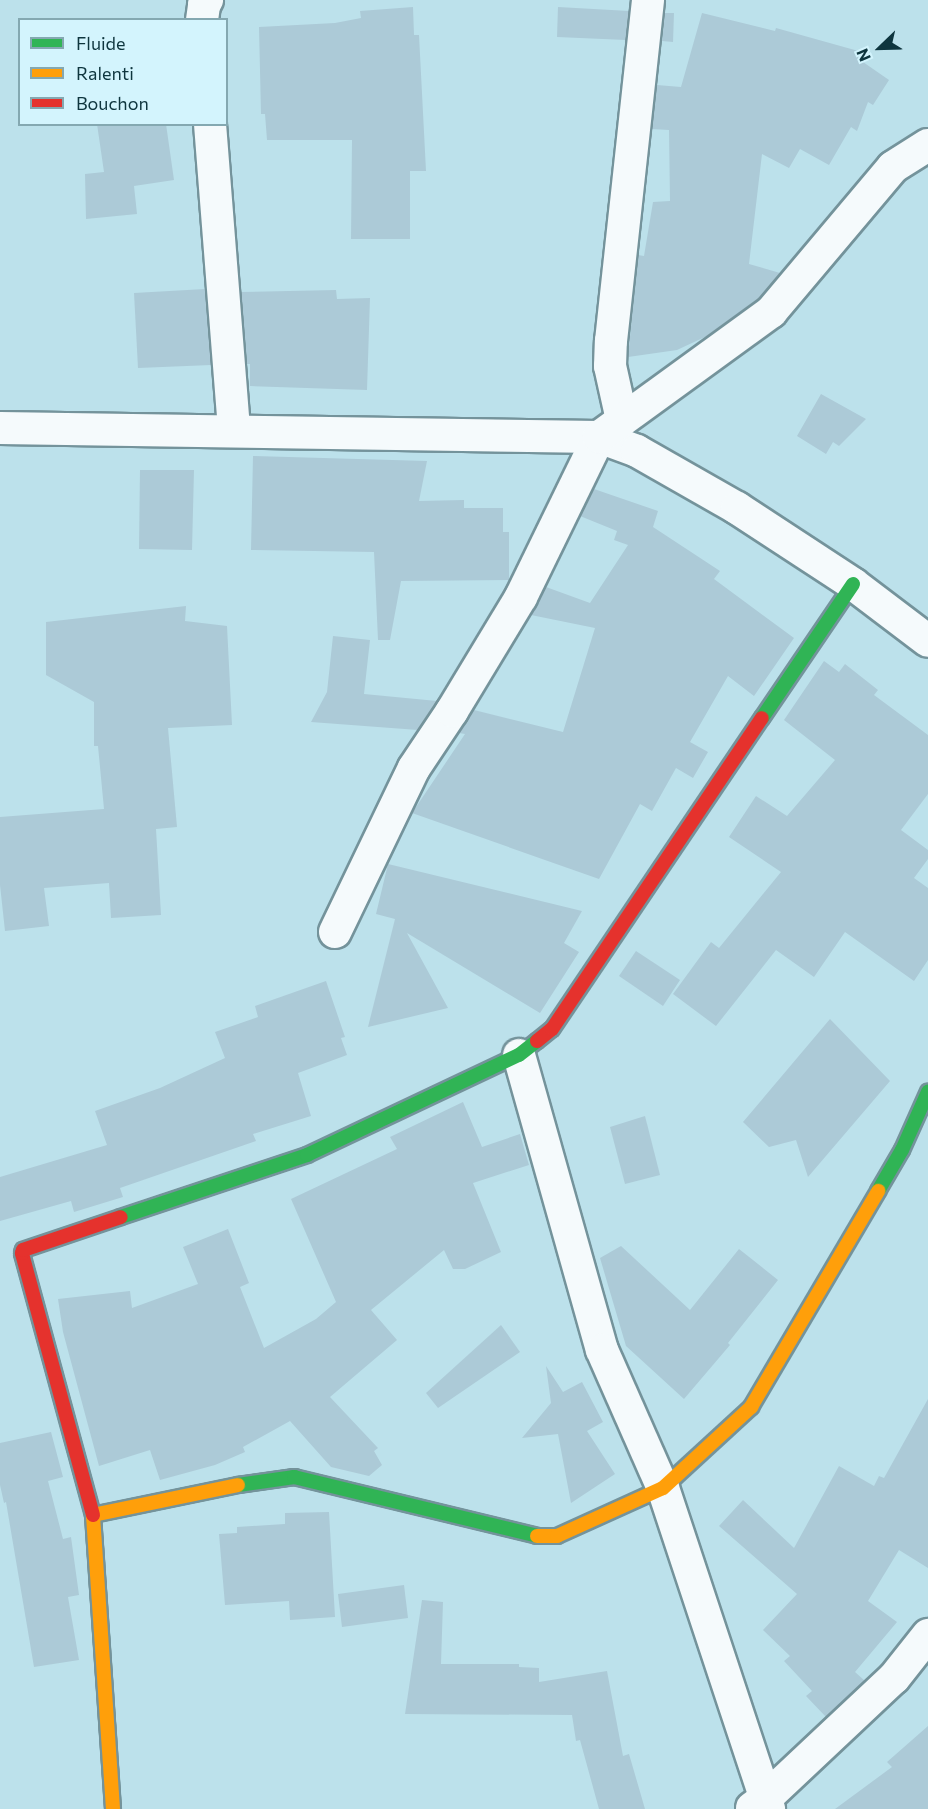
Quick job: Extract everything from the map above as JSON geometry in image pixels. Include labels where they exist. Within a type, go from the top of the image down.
[{"type":"street","points":[[202,18],[207,0]]},
{"type":"street","points":[[611,429],[611,341],[648,0]]},
{"type":"street","points":[[210,126],[234,430]]},
{"type":"street","points":[[335,932],[414,768],[452,711],[521,597],[611,429],[771,312],[893,167],[928,146]]},
{"type":"street","points":[[0,428],[611,429],[637,451],[737,508],[854,584],[928,641]]},
{"type":"street","points":[[113,1809],[93,1515],[21,1253],[23,1250],[307,1155],[519,1055],[552,1029],[854,584]]},
{"type":"street","points":[[519,1055],[602,1350],[663,1488],[762,1805],[894,1678],[928,1635]]},
{"type":"street","points":[[93,1515],[259,1481],[294,1477],[532,1536],[557,1536],[663,1488],[751,1407],[902,1150],[928,1092]]},
{"type":"building","points":[[413,7],[414,35],[419,35],[426,171],[410,171],[410,239],[351,239],[352,140],[267,140],[265,114],[261,114],[259,27],[335,23],[361,18],[360,11]]},
{"type":"building","points":[[558,7],[629,11],[626,40],[557,37]]},
{"type":"building","points":[[665,13],[674,13],[673,42],[662,41]]},
{"type":"building","points":[[702,13],[775,31],[776,28],[869,54],[863,62],[889,80],[873,105],[868,102],[857,131],[851,127],[829,165],[800,149],[789,168],[762,154],[749,264],[780,273],[759,299],[707,336],[677,350],[628,357],[638,255],[644,256],[653,202],[670,201],[669,130],[652,129],[657,85],[681,87]]},
{"type":"building","points":[[97,126],[166,126],[174,180],[134,186],[137,214],[86,219],[85,174],[104,172]]},
{"type":"building","points":[[205,289],[211,365],[138,368],[134,293]]},
{"type":"building","points":[[336,290],[337,299],[370,298],[367,390],[250,386],[250,364],[247,364],[241,292]]},
{"type":"building","points":[[821,394],[866,419],[839,446],[833,442],[826,454],[797,436]]},
{"type":"building","points":[[253,456],[427,461],[419,501],[464,500],[464,508],[503,508],[503,532],[509,532],[509,580],[401,581],[390,640],[378,640],[374,552],[251,550]]},
{"type":"building","points":[[140,470],[194,470],[192,550],[139,549]]},
{"type":"building","points":[[594,489],[658,511],[653,527],[720,571],[714,579],[794,638],[754,696],[728,676],[690,742],[708,752],[693,778],[676,768],[652,811],[640,804],[599,879],[412,813],[465,734],[459,733],[474,710],[563,732],[595,628],[531,615],[546,587],[590,603],[628,545],[614,540],[617,531],[580,516]]},
{"type":"building","points":[[186,606],[185,621],[227,626],[232,725],[168,728],[177,827],[156,829],[161,915],[111,918],[109,883],[44,888],[49,926],[5,931],[0,885],[0,817],[104,809],[98,746],[94,746],[94,702],[46,675],[46,622]]},
{"type":"building","points":[[333,636],[370,640],[364,694],[437,701],[418,730],[311,722],[327,692]]},
{"type":"building","points":[[824,661],[839,672],[845,664],[878,690],[874,695],[928,735],[928,794],[901,830],[928,850],[928,859],[914,878],[928,888],[928,960],[914,981],[845,932],[814,977],[776,950],[716,1026],[673,994],[711,942],[719,948],[781,872],[729,837],[756,796],[787,816],[835,760],[784,720]]},
{"type":"building","points":[[388,864],[582,911],[564,943],[579,952],[540,1013],[407,933],[448,1008],[368,1027],[395,919],[376,914]]},
{"type":"building","points":[[636,951],[680,980],[663,1006],[619,976]]},
{"type":"building","points":[[326,981],[345,1037],[341,1038],[347,1055],[298,1073],[311,1116],[253,1134],[256,1141],[120,1188],[123,1197],[74,1212],[71,1201],[0,1221],[0,1177],[107,1145],[95,1111],[160,1088],[225,1058],[215,1032],[258,1017],[255,1006]]},
{"type":"building","points":[[830,1019],[890,1081],[808,1177],[796,1140],[769,1147],[743,1122]]},
{"type":"building","points":[[463,1102],[482,1147],[520,1134],[529,1165],[473,1183],[501,1252],[465,1269],[453,1269],[444,1250],[371,1310],[397,1340],[330,1397],[378,1448],[374,1451],[382,1465],[369,1476],[331,1467],[290,1421],[243,1447],[245,1452],[215,1465],[160,1480],[150,1450],[99,1466],[63,1332],[58,1299],[130,1291],[132,1308],[198,1284],[183,1247],[228,1229],[249,1283],[240,1287],[264,1348],[316,1319],[336,1302],[291,1199],[397,1149],[390,1137]]},
{"type":"building","points":[[645,1116],[660,1175],[625,1184],[610,1127]]},
{"type":"building","points":[[621,1246],[690,1310],[739,1249],[778,1280],[728,1343],[730,1345],[684,1399],[626,1346],[600,1258]]},
{"type":"building","points":[[501,1325],[520,1352],[438,1408],[426,1393]]},
{"type":"building","points":[[546,1366],[563,1392],[582,1382],[603,1422],[587,1431],[615,1474],[571,1503],[558,1434],[522,1438],[551,1403]]},
{"type":"building","points":[[928,1399],[928,1568],[899,1550],[868,1601],[897,1622],[855,1672],[865,1681],[826,1717],[806,1696],[812,1691],[784,1661],[790,1656],[763,1630],[797,1594],[719,1526],[743,1500],[794,1548],[839,1466],[874,1486],[879,1476],[884,1478]]},
{"type":"building","points":[[51,1432],[63,1477],[48,1481],[63,1539],[71,1537],[79,1595],[68,1597],[79,1660],[34,1667],[6,1502],[4,1503],[0,1485],[0,1443]]},
{"type":"building","points":[[329,1512],[335,1617],[290,1620],[289,1601],[225,1605],[219,1534],[237,1533],[237,1527],[285,1524],[285,1513]]},
{"type":"building","points":[[404,1585],[408,1618],[342,1627],[338,1594]]},
{"type":"building","points":[[422,1600],[443,1602],[441,1664],[519,1664],[519,1667],[539,1668],[539,1682],[607,1671],[623,1756],[629,1754],[645,1809],[599,1809],[580,1740],[576,1741],[572,1715],[405,1714]]},
{"type":"building","points":[[928,1726],[928,1809],[835,1809],[892,1767],[887,1762]]},
{"type":"traffic: fast","points":[[762,718],[853,584]]},
{"type":"traffic: fast","points":[[121,1217],[307,1155],[519,1055],[537,1041]]},
{"type":"traffic: fast","points":[[878,1191],[902,1150],[928,1092]]},
{"type":"traffic: fast","points":[[238,1485],[294,1477],[537,1536]]},
{"type":"traffic: slow","points":[[537,1536],[557,1536],[663,1488],[751,1407],[878,1191]]},
{"type":"traffic: slow","points":[[113,1809],[93,1515],[238,1485]]},
{"type":"traffic: jam","points":[[537,1041],[552,1029],[762,718]]},
{"type":"traffic: jam","points":[[93,1515],[22,1253],[23,1250],[121,1217]]}]
